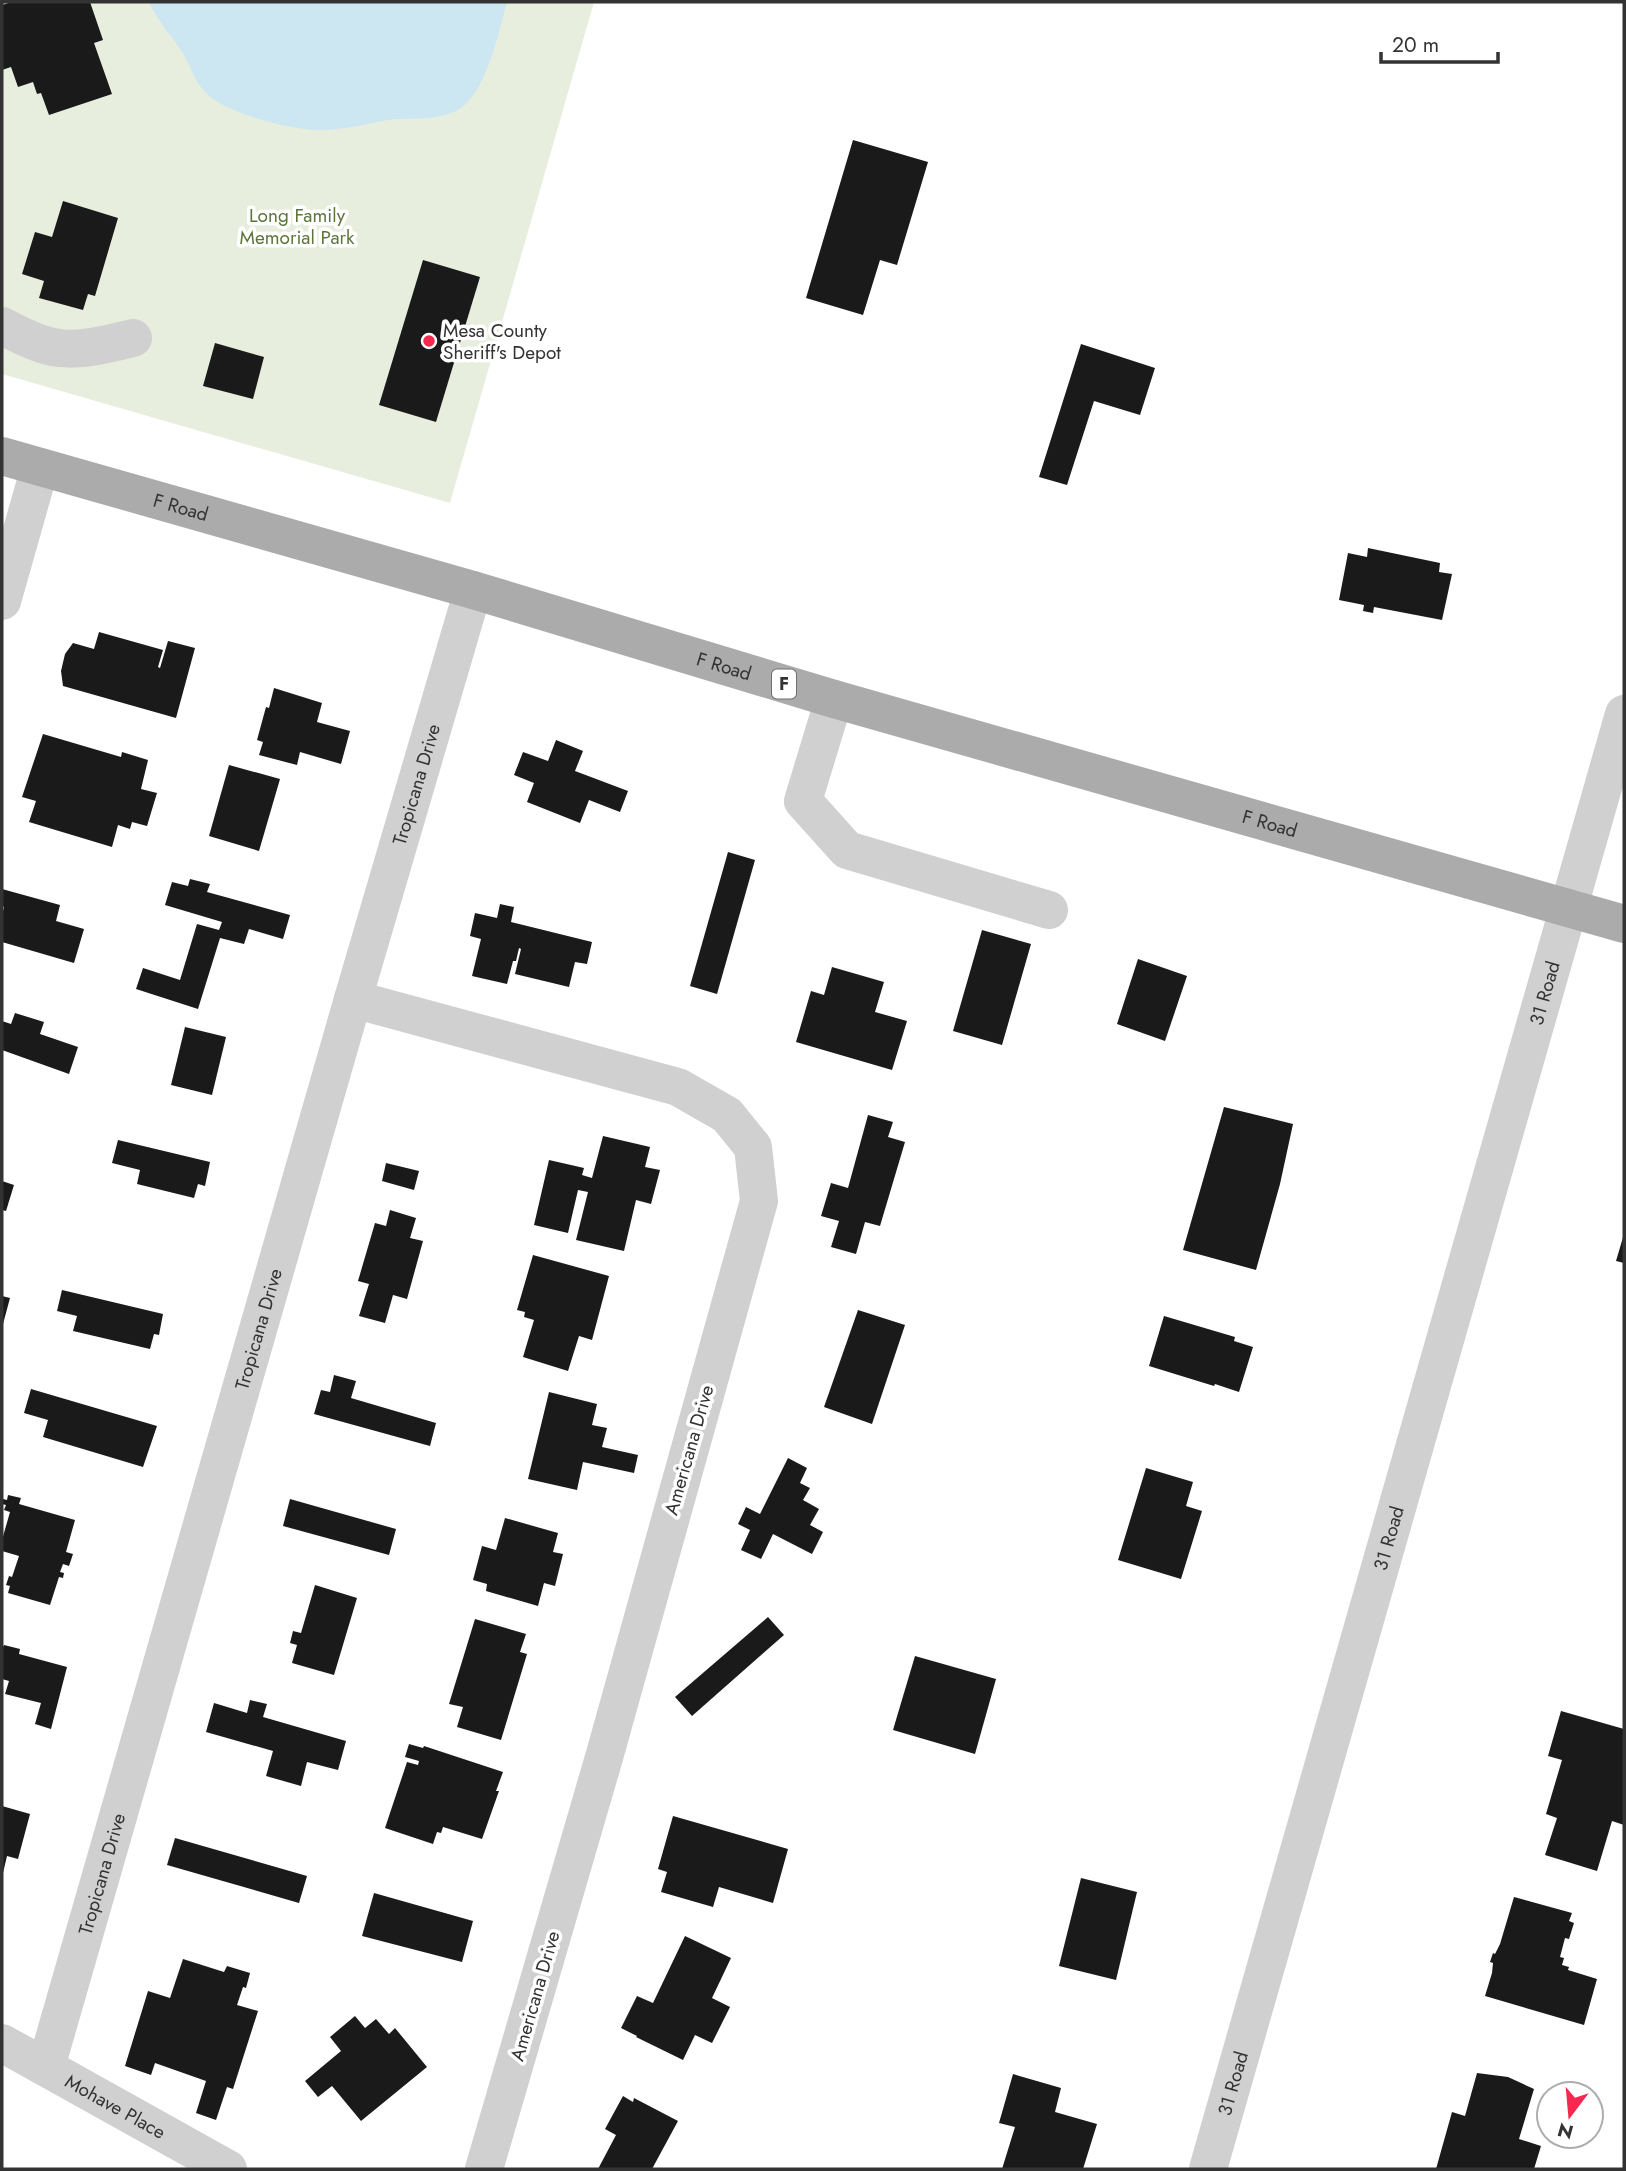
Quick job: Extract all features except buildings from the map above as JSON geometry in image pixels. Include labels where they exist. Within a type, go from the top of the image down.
[{"type":"main road","name":"F Road","points":[[2,456],[473,590],[834,699],[1568,908]]},
{"type":"main road","name":"F","points":[[1568,908],[1624,924]]},
{"type":"street","points":[[2,326],[27,338],[60,348],[92,347],[133,338]]},
{"type":"street","points":[[2,601],[40,467]]},
{"type":"street","name":"Tropicana Drive","points":[[46,2067],[473,590]]},
{"type":"street","points":[[834,699],[803,801],[847,850],[1049,910]]},
{"type":"street","name":"31 Road","points":[[1208,2169],[1624,715]]},
{"type":"street","name":"Americana Drive","points":[[353,999],[678,1087],[727,1115],[753,1147],[759,1201],[484,2169]]},
{"type":"street","name":"Mohave Place","points":[[2,2043],[228,2169]]},
{"type":"green space","name":"Long Family Memorial Park","points":[[2,2],[594,2],[450,503],[2,374]]},
{"type":"water","points":[[149,2],[507,2],[485,74],[478,88],[461,108],[435,117],[313,130],[261,120],[214,100],[198,84],[184,55]]},
{"type":"place","name":"Mesa County Sheriff's Depot","points":[[429,341]]}]
